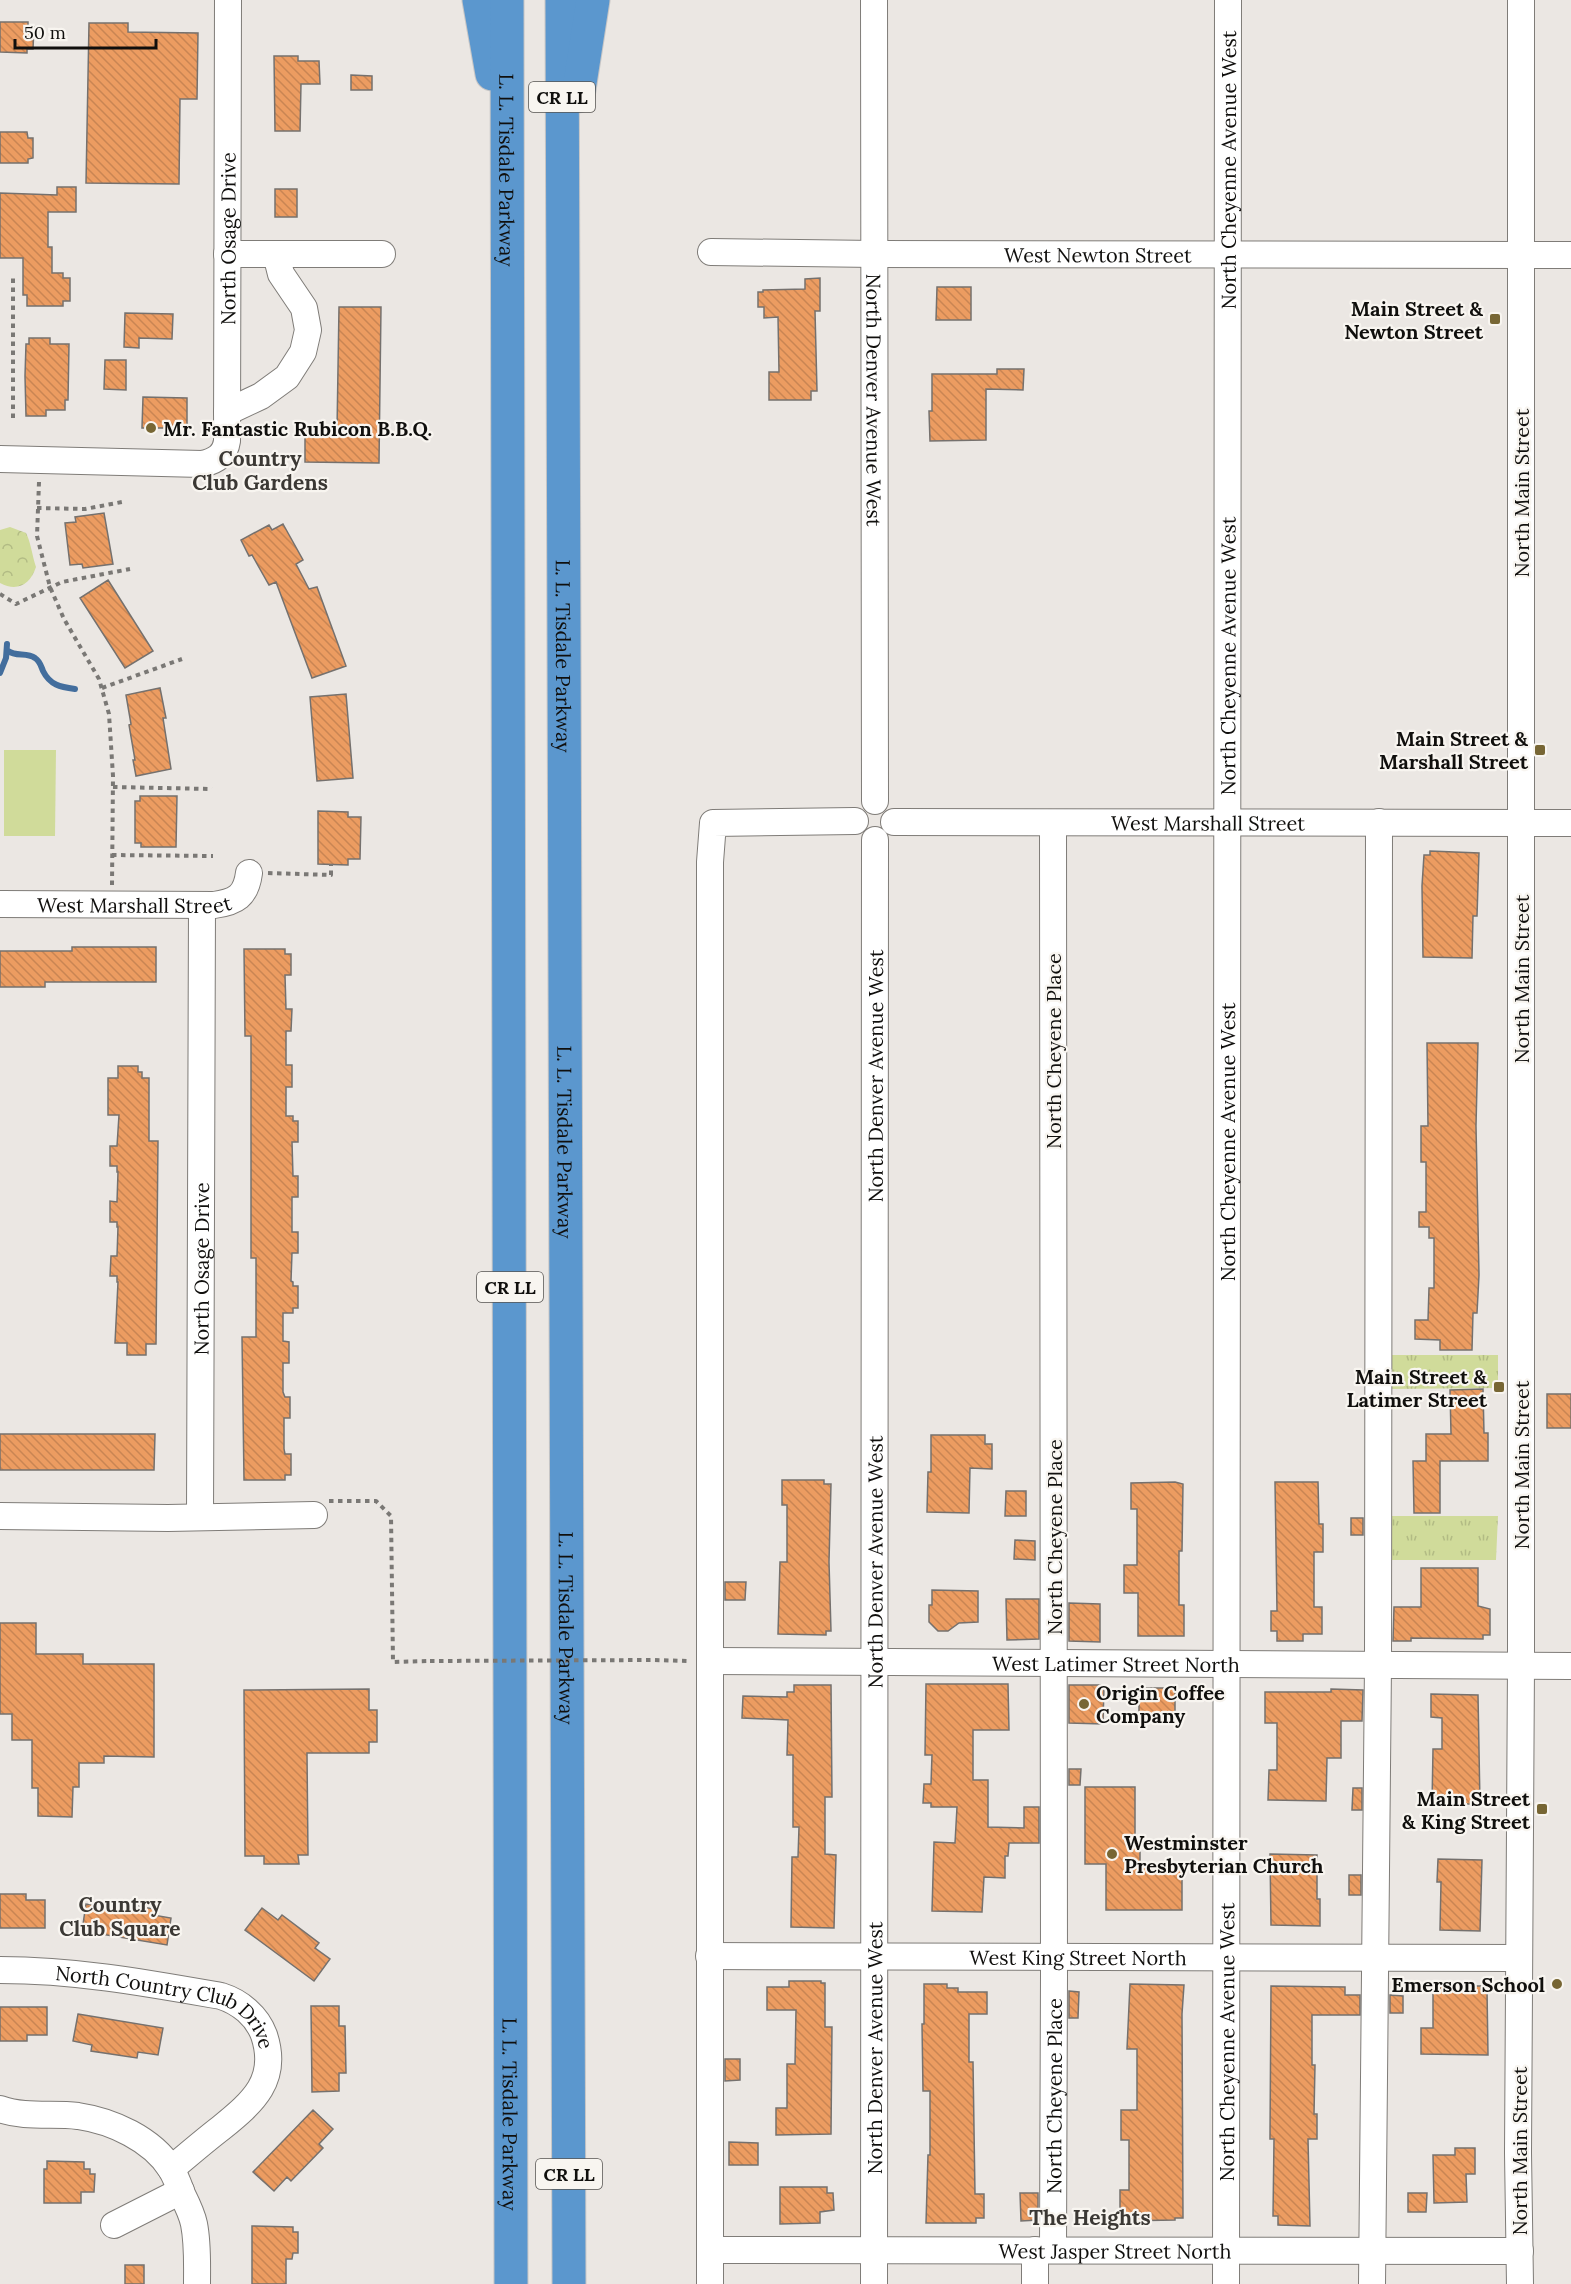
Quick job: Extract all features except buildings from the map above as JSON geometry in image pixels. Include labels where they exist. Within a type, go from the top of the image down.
[{"type":"highway","points":[[479,0],[508,168]]},
{"type":"highway","name":"L. L. Tisdale Parkway","points":[[507,0],[511,2284]]},
{"type":"highway","name":"L. L. Tisdale Parkway","points":[[562,0],[570,2284]]},
{"type":"highway","points":[[563,195],[593,0]]},
{"type":"street","name":"North Osage Drive","points":[[0,459],[202,464],[217,459],[225,449],[228,0]]},
{"type":"street","name":"North Denver Avenue West","points":[[874,0],[875,801]]},
{"type":"street","name":"North Cheyenne Avenue West","points":[[1226,2284],[1228,0]]},
{"type":"street","name":"North Main Street","points":[[1520,2284],[1518,2018],[1521,1665],[1521,0]]},
{"type":"street","name":"West Newton Street","points":[[711,252],[875,255],[1571,255]]},
{"type":"street","points":[[227,254],[382,254]]},
{"type":"street","points":[[227,412],[261,396],[287,377],[303,352],[308,330],[304,308],[281,274],[276,254]]},
{"type":"street","points":[[875,801],[886,805],[891,810],[894,822],[888,835],[875,840],[864,838],[855,821],[861,806],[875,801]]},
{"type":"street","points":[[710,2284],[710,1956],[703,1661],[712,823],[855,821]]},
{"type":"street","name":"West Marshall Street","points":[[894,822],[1571,823]]},
{"type":"street","points":[[1372,2284],[1378,1664],[1379,822]]},
{"type":"street","name":"North Cheyene Place","points":[[1035,2284],[1044,2250],[1054,1957],[1053,824]]},
{"type":"street","name":"North Denver Avenue West","points":[[874,2284],[875,840]]},
{"type":"street","name":"West Marshall Street","points":[[0,904],[202,906],[225,903],[235,899],[247,887],[249,873]]},
{"type":"street","name":"North Osage Drive","points":[[200,1517],[202,906]]},
{"type":"street","points":[[0,1516],[200,1517],[319,1508]]},
{"type":"street","name":"West Latimer Street North","points":[[703,1661],[1571,1666]]},
{"type":"street","name":"West King Street North","points":[[710,1956],[1519,1958]]},
{"type":"street","name":"North Country Club Drive","points":[[0,1970],[88,1974],[221,1996],[236,2001],[263,2032],[267,2047],[266,2077],[261,2090],[176,2180],[114,2225]]},
{"type":"street","points":[[0,2109],[34,2115],[76,2116],[111,2124],[136,2136],[155,2152],[176,2180],[194,2224],[197,2284]]},
{"type":"street","name":"West Jasper Street North","points":[[710,2250],[1520,2251]]},
{"type":"path","points":[[13,418],[14,278]]},
{"type":"path","points":[[39,482],[37,536],[50,587],[64,619],[90,661],[102,688],[109,714],[112,734],[113,788],[112,885]]},
{"type":"path","points":[[37,508],[85,509],[122,502]]},
{"type":"path","points":[[0,594],[16,604],[50,587],[84,577],[130,569]]},
{"type":"path","points":[[102,688],[182,659]]},
{"type":"path","points":[[113,788],[212,789]]},
{"type":"path","points":[[112,855],[213,856]]},
{"type":"path","points":[[249,873],[331,875],[331,864]]},
{"type":"path","points":[[319,1508],[376,1501],[391,1516],[393,1662],[703,1661]]},
{"type":"green space","points":[[10,527],[26,533],[36,567],[30,578],[17,587],[0,583],[0,530]]},
{"type":"green space","points":[[4,750],[56,750],[55,836],[4,836]]},
{"type":"green space","points":[[1387,1355],[1498,1355],[1498,1388],[1386,1389]]},
{"type":"green space","points":[[1386,1516],[1498,1516],[1496,1560],[1383,1560]]},
{"type":"waterway","points":[[0,673],[6,658],[7,644]]},
{"type":"waterway","points":[[8,651],[32,656],[52,682],[75,689]]},
{"type":"place","name":"Main Street & Newton Street","points":[[1495,319]]},
{"type":"place","name":"Mr. Fantastic Rubicon B.B.Q.","points":[[151,428]]},
{"type":"place","name":"Main Street & Marshall Street","points":[[1540,750]]},
{"type":"place","name":"Main Street & Latimer Street","points":[[1499,1387]]},
{"type":"place","name":"Origin Coffee Company","points":[[1084,1704]]},
{"type":"place","name":"Main Street & King Street","points":[[1542,1809]]},
{"type":"place","name":"Westminster Presbyterian Church","points":[[1112,1854]]},
{"type":"place","name":"Emerson School","points":[[1557,1984]]},
{"type":"district","name":"Country Club Gardens","points":[[260,470]]},
{"type":"district","name":"Country Club Square","points":[[120,1916]]},
{"type":"district","name":"The Heights","points":[[1090,2217]]}]
